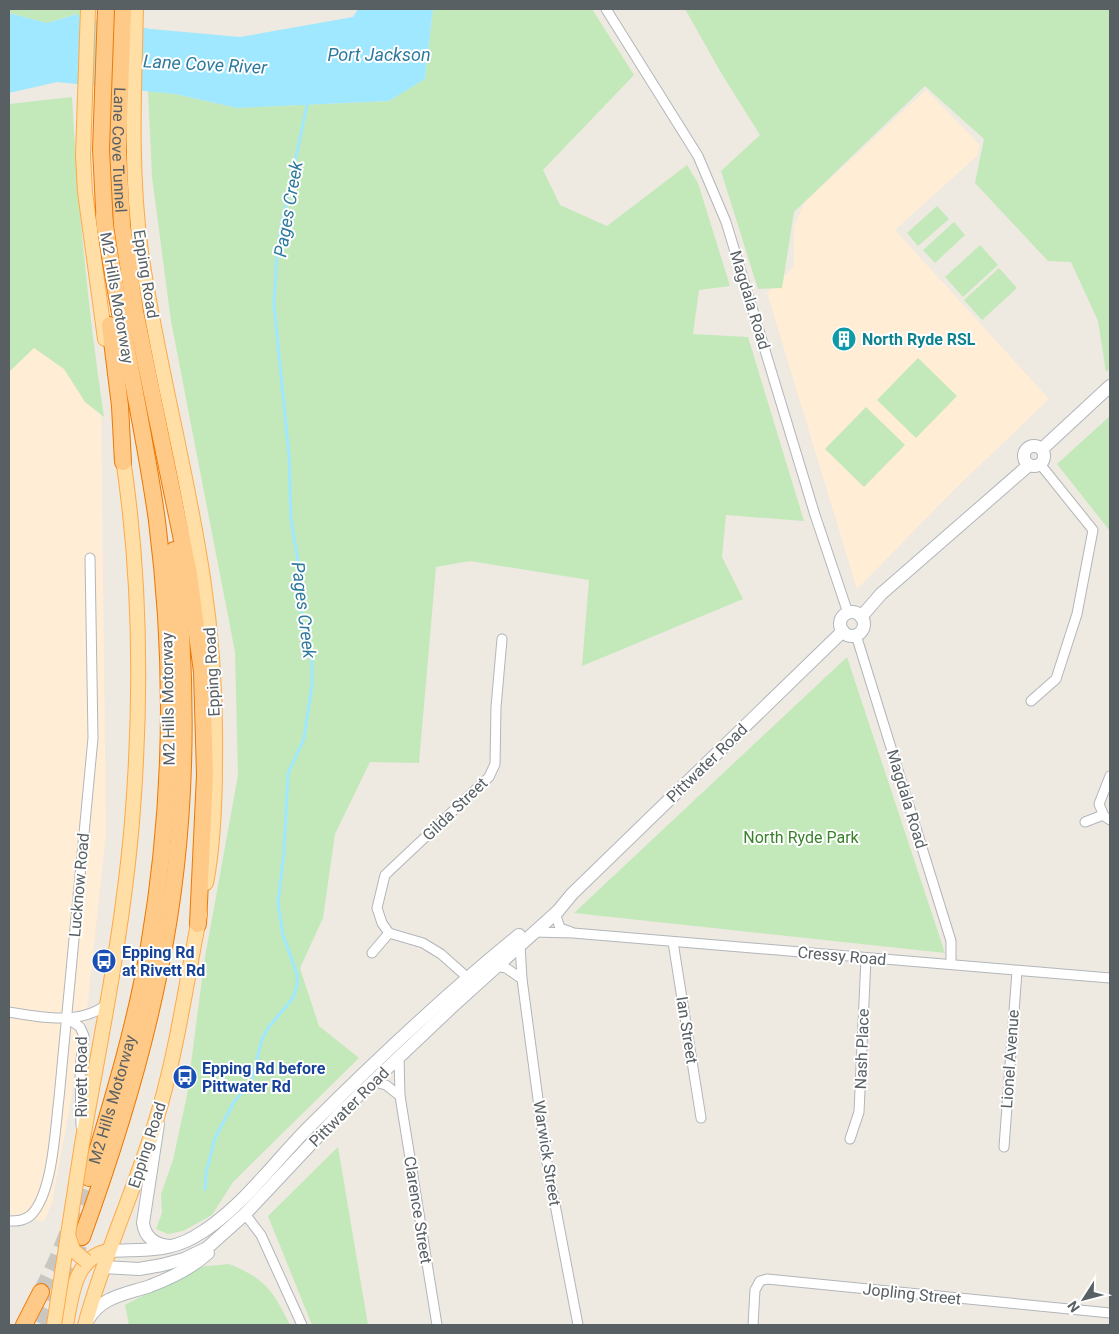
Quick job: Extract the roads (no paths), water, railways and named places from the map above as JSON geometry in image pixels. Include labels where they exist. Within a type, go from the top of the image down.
[{"type":"highway","name":"Lane Cove Tunnel","points":[[104,217],[102,110],[106,9]]},
{"type":"highway","name":"Lane Cove Tunnel","points":[[123,9],[126,112],[118,184],[135,311],[165,467]]},
{"type":"highway","points":[[104,217],[110,317],[124,462]]},
{"type":"highway","name":"M2 Hills Motorway","points":[[89,1178],[115,1091],[149,947],[166,821],[170,727],[166,609],[156,520],[118,310],[104,217]]},
{"type":"highway","points":[[165,467],[189,574],[202,672],[205,775],[198,924]]},
{"type":"highway","name":"M2 Hills Motorway","points":[[75,1236],[103,1179],[140,1060],[161,966],[178,843],[184,686],[179,591],[165,467]]},
{"type":"highway","points":[[24,1325],[41,1292]]},
{"type":"main road","points":[[88,9],[83,120],[85,192],[124,462],[133,540],[139,675],[138,735],[132,823],[124,898],[82,1144],[73,1250],[103,1267]]},
{"type":"main road","name":"Epping Road","points":[[86,1325],[103,1267],[160,1106],[186,995],[211,849],[215,792],[216,734],[212,657],[203,576],[141,253],[126,112],[136,9]]},
{"type":"main road","points":[[1042,449],[1110,386]]},
{"type":"main road","points":[[861,617],[881,594],[1035,465],[1044,456],[1042,449],[1036,446],[1026,448],[1023,458],[1035,465]]},
{"type":"main road","points":[[855,612],[861,617],[863,628],[856,635],[846,634],[843,631],[841,621],[848,613],[855,612]]},
{"type":"main road","name":"Pittwater Road","points":[[109,1251],[150,1251],[176,1245],[207,1229],[235,1205],[330,1106],[468,978],[572,894],[843,631]]},
{"type":"main road","name":"Pittwater Road","points":[[103,1267],[139,1268],[170,1263],[198,1253],[216,1240],[245,1214],[325,1129],[399,1057],[558,911],[572,894]]},
{"type":"main road","points":[[160,1106],[156,1147],[144,1208],[143,1223],[146,1233],[154,1242],[163,1245],[176,1245]]},
{"type":"main road","points":[[235,1205],[245,1214]]},
{"type":"main road","points":[[54,1325],[75,1236]]},
{"type":"main road","points":[[86,1325],[102,1302],[152,1285],[184,1270],[208,1253],[216,1240]]},
{"type":"main road","points":[[66,1325],[77,1279],[89,1260],[109,1251]]},
{"type":"street","name":"Magdala Road","points":[[606,9],[698,156],[726,222],[848,613]]},
{"type":"street","points":[[1031,701],[1056,678],[1077,614],[1092,530],[1035,465]]},
{"type":"street","name":"Lucknow Road","points":[[9,1221],[23,1220],[36,1208],[45,1185],[51,1154],[67,1018],[92,738],[90,558]]},
{"type":"street","name":"Magdala Road","points":[[856,635],[951,941],[951,964]]},
{"type":"street","name":"Gilda Street","points":[[389,933],[382,923],[377,908],[385,875],[489,777],[495,764],[496,707],[502,639]]},
{"type":"street","points":[[1085,822],[1107,818],[1099,804],[1110,776]]},
{"type":"street","points":[[558,911],[556,916],[560,928],[574,933]]},
{"type":"street","name":"Cressy Road","points":[[534,932],[574,933],[1110,978]]},
{"type":"street","points":[[372,953],[389,933],[423,943],[441,954],[468,978]]},
{"type":"street","name":"Ian Street","points":[[673,942],[701,1118]]},
{"type":"street","name":"Warwick Street","points":[[520,944],[522,980],[545,1152],[578,1325]]},
{"type":"street","name":"Nash Place","points":[[850,1139],[859,1112],[866,958]]},
{"type":"street","points":[[454,1005],[468,978],[493,969],[506,968],[522,980]]},
{"type":"street","name":"Lionel Avenue","points":[[1004,1147],[1017,971]]},
{"type":"street","name":"Rivett Road","points":[[9,1012],[67,1018],[93,1013],[107,1004]]},
{"type":"street","name":"Rivett Road","points":[[67,1018],[80,1027],[84,1036],[80,1068],[82,1144]]},
{"type":"street","name":"Clarence Street","points":[[399,1057],[400,1096],[437,1325]]},
{"type":"street","points":[[374,1082],[386,1085],[400,1096]]},
{"type":"street","points":[[245,1214],[261,1234],[302,1325]]},
{"type":"street","name":"Jopling Street","points":[[753,1325],[755,1290],[760,1281],[768,1280],[1110,1313]]},
{"type":"water","name":"Port Jackson","points":[[358,9],[433,9],[425,79],[389,101],[237,108],[175,94],[57,82],[9,93],[9,13],[47,23],[77,14],[81,18],[151,29],[240,37],[353,17]]},
{"type":"waterway","name":"Pages Creek","points":[[205,1189],[206,1173],[215,1138],[234,1102],[251,1082],[262,1039],[268,1028],[293,998],[297,986],[297,974],[283,935],[278,903],[284,852],[288,774],[304,738],[312,685],[312,661],[302,626],[299,568],[291,519],[289,455],[274,305],[277,254],[281,227],[308,101]]},
{"type":"tunnel","points":[[41,1292],[57,1259],[89,1178]]},
{"type":"tunnel","points":[[43,1325],[66,1281],[82,1237]]},
{"type":"place","name":"North Ryde RSL","points":[[844,339]]},
{"type":"place","name":"Epping Rd at Rivett Rd","points":[[104,961]]},
{"type":"place","name":"Epping Rd before Pittwater Rd","points":[[185,1077]]},
{"type":"water label","name":"Lane Cove River","points":[[205,64]]},
{"type":"park label","name":"North Ryde Park","points":[[801,837]]}]
